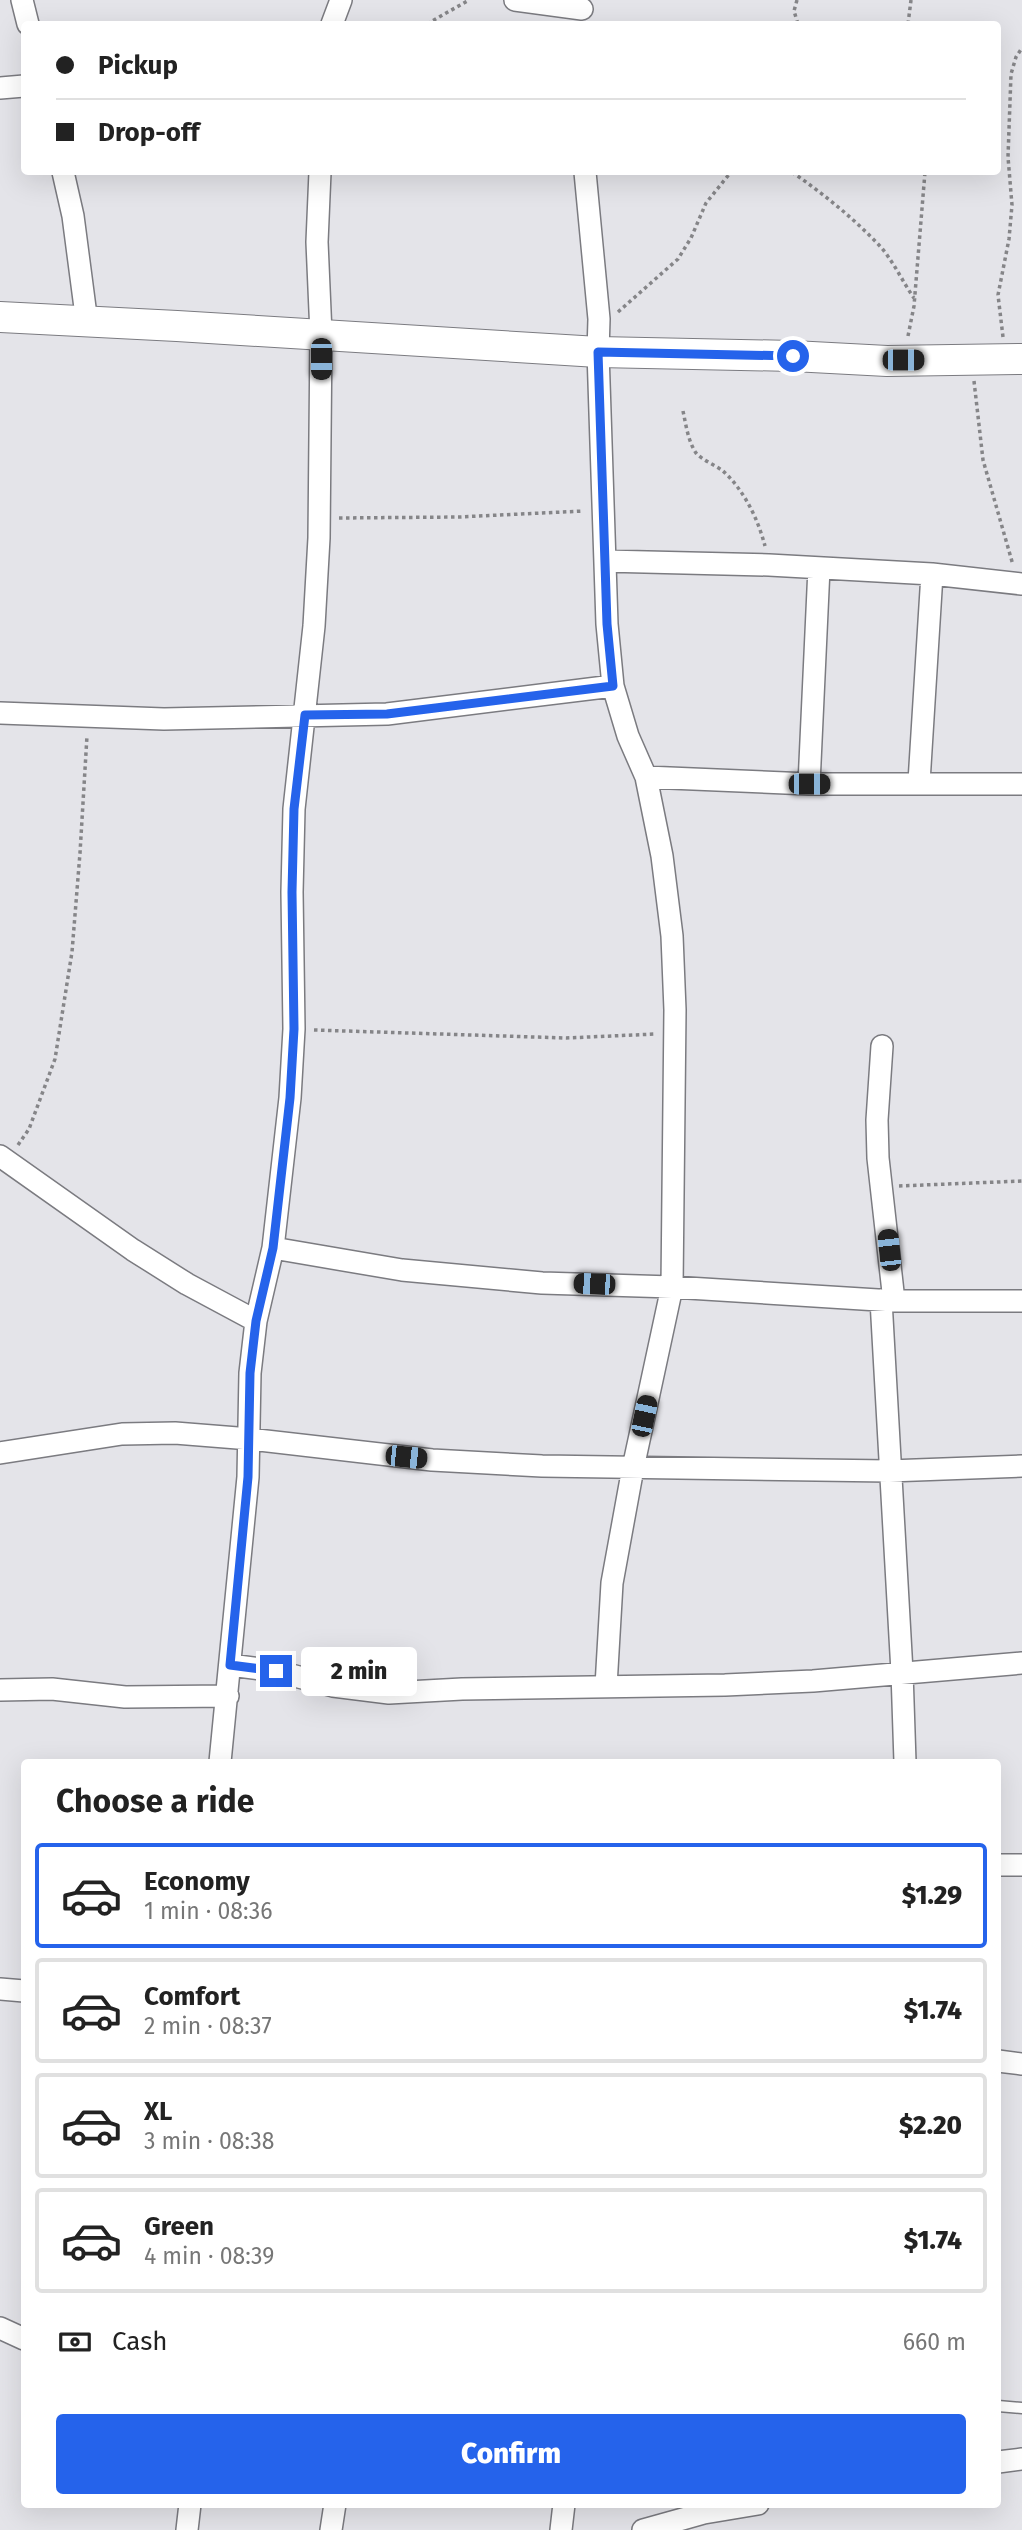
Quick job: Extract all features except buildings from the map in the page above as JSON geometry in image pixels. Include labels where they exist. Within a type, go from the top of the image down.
[{"type":"street","points":[[22,0],[27,21]]},
{"type":"street","points":[[333,21],[341,0]]},
{"type":"street","points":[[515,0],[583,11]]},
{"type":"street","points":[[0,88],[21,86]]},
{"type":"street","points":[[64,175],[73,216],[86,323]]},
{"type":"street","points":[[220,1759],[243,1538],[250,1439],[250,1373],[256,1321],[273,1248],[290,1098],[294,1029],[294,809],[314,626],[320,518],[321,334],[317,242],[320,175]]},
{"type":"street","points":[[585,175],[598,341],[607,624],[613,686],[628,736],[646,776],[662,856],[672,936],[675,1034],[672,1287],[633,1468],[612,1583],[607,1686]]},
{"type":"street","points":[[0,317],[321,334],[598,341],[903,360],[1013,360]]},
{"type":"street","points":[[605,561],[769,565],[932,574],[1020,584]]},
{"type":"street","points":[[809,784],[819,568]]},
{"type":"street","points":[[919,782],[932,574]]},
{"type":"street","points":[[0,713],[164,719],[387,714],[613,686]]},
{"type":"street","points":[[646,776],[809,784],[1022,784]]},
{"type":"street","points":[[882,1046],[877,1119],[878,1158],[883,1186],[889,1471],[905,1759]]},
{"type":"street","points":[[4,1159],[176,1278],[256,1321]]},
{"type":"street","points":[[273,1248],[402,1270],[542,1283],[672,1287],[887,1300],[1022,1301]]},
{"type":"street","points":[[0,1453],[122,1434],[175,1433],[432,1460],[633,1468],[889,1471],[1022,1466]]},
{"type":"street","points":[[230,1665],[276,1671],[333,1686],[389,1693],[813,1681],[1022,1663]]},
{"type":"street","points":[[0,1690],[52,1689],[125,1697],[228,1696]]},
{"type":"street","points":[[1001,1865],[1022,1865]]},
{"type":"street","points":[[0,1989],[21,1991]]},
{"type":"street","points":[[1001,2061],[1022,2064]]},
{"type":"street","points":[[0,2328],[21,2338]]},
{"type":"street","points":[[1001,2462],[1022,2459]]},
{"type":"street","points":[[187,2530],[190,2508]]},
{"type":"street","points":[[331,2530],[334,2508]]},
{"type":"street","points":[[561,2530],[564,2508]]},
{"type":"street","points":[[643,2530],[704,2513],[734,2508]]},
{"type":"lane","points":[[1001,2406],[1022,2408]]},
{"type":"path","points":[[432,21],[469,0]]},
{"type":"path","points":[[797,0],[794,11],[797,21]]},
{"type":"path","points":[[908,21],[911,0]]},
{"type":"path","points":[[1013,360],[1003,330],[998,295],[1009,239],[1012,205],[1009,157],[1011,74],[1022,48]]},
{"type":"path","points":[[598,341],[650,282],[678,259],[691,238],[706,203],[729,175]]},
{"type":"path","points":[[796,175],[853,219],[878,244],[915,300]]},
{"type":"path","points":[[903,360],[915,300],[925,175]]},
{"type":"path","points":[[972,360],[983,460],[1020,584]]},
{"type":"path","points":[[683,411],[691,444],[699,456],[712,462],[731,479],[758,521],[769,565]]},
{"type":"path","points":[[320,518],[459,517],[603,510]]},
{"type":"path","points":[[4,1159],[29,1129],[55,1059],[73,939],[88,717]]},
{"type":"path","points":[[294,1029],[566,1038],[675,1034]]},
{"type":"path","points":[[883,1186],[1022,1181]]},
{"type":"route","points":[[276,1671],[230,1665],[248,1477],[250,1373],[256,1321],[273,1248],[290,1098],[294,1029],[294,809],[305,715],[387,714],[613,686],[607,624],[598,352],[793,356]]}]
